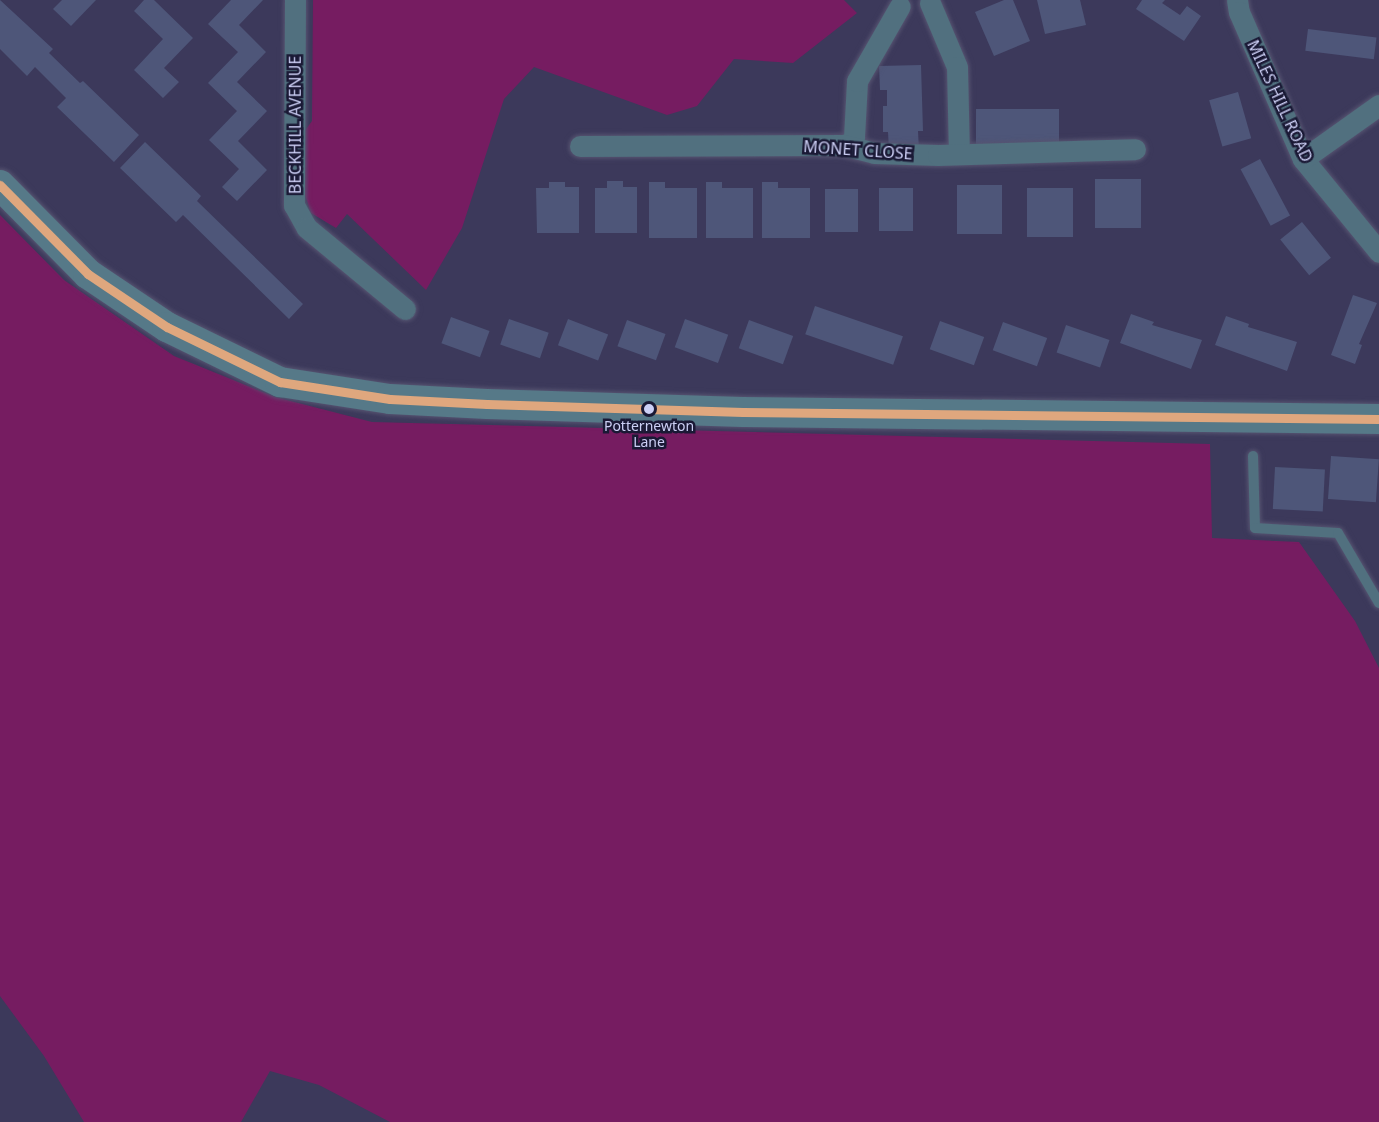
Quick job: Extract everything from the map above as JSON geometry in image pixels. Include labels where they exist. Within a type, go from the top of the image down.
[{"type":"main road","points":[[0,184],[88,274],[167,327],[280,382],[390,399],[487,404],[743,412],[1379,418]]},
{"type":"street","name":"BECKHILL AVENUE","points":[[295,0],[294,205],[308,228],[405,309]]},
{"type":"street","name":"MILES HILL ROAD","points":[[1237,0],[1239,12],[1303,159],[1379,252]]},
{"type":"street","points":[[843,145],[851,143],[854,138],[857,81],[893,3],[911,11],[933,1],[957,67],[959,152]]},
{"type":"street","points":[[1303,159],[1379,105]]},
{"type":"street","name":"MONET CLOSE","points":[[580,146],[843,145],[874,153],[1135,149]]},
{"type":"lane","points":[[1253,456],[1255,528],[1338,533],[1379,603]]},
{"type":"shaded area","points":[[313,0],[844,0],[857,13],[793,63],[734,59],[697,106],[667,115],[534,67],[504,99],[462,228],[426,290],[347,214],[336,228],[311,213],[305,195],[304,132],[312,121]]},
{"type":"shaded area","points":[[0,215],[64,280],[174,356],[275,397],[372,422],[1210,444],[1212,538],[1299,542],[1355,621],[1379,668],[1379,1122],[390,1122],[319,1085],[270,1071],[241,1122],[84,1122],[44,1056],[0,996]]},
{"type":"building","points":[[0,0],[53,49],[49,53],[80,83],[83,81],[139,135],[114,162],[57,107],[66,98],[35,67],[27,76],[0,49]]},
{"type":"building","points":[[62,0],[96,0],[71,26],[53,9]]},
{"type":"building","points":[[144,0],[154,0],[193,38],[164,68],[179,82],[163,98],[134,70],[163,39],[134,11]]},
{"type":"building","points":[[231,0],[263,0],[239,25],[266,52],[237,82],[267,111],[238,141],[267,170],[237,201],[222,187],[239,169],[209,140],[237,111],[208,83],[238,52],[208,24]]},
{"type":"building","points":[[1004,0],[1013,0],[1030,41],[994,56],[975,12]]},
{"type":"building","points":[[1037,0],[1080,0],[1086,25],[1045,34]]},
{"type":"building","points":[[1142,0],[1165,0],[1162,3],[1180,15],[1187,6],[1201,16],[1184,41],[1136,9]]},
{"type":"building","points":[[1308,29],[1376,37],[1374,59],[1305,51]]},
{"type":"building","points":[[921,65],[923,131],[918,131],[919,150],[889,151],[888,132],[883,132],[883,106],[887,106],[887,90],[880,90],[879,66]]},
{"type":"building","points":[[1238,92],[1251,138],[1222,146],[1209,100]]},
{"type":"building","points":[[976,109],[1059,109],[1059,145],[976,145]]},
{"type":"building","points":[[145,142],[201,196],[197,201],[303,304],[289,319],[183,215],[176,222],[120,168]]},
{"type":"building","points":[[1260,159],[1290,216],[1271,226],[1241,169]]},
{"type":"building","points":[[1095,179],[1141,179],[1141,228],[1095,228]]},
{"type":"building","points":[[607,181],[623,181],[623,187],[637,187],[637,233],[595,233],[595,188],[607,188]]},
{"type":"building","points":[[549,182],[565,182],[565,187],[579,187],[579,233],[537,233],[536,188],[549,188]]},
{"type":"building","points":[[649,182],[665,182],[665,188],[697,188],[697,238],[649,238]]},
{"type":"building","points":[[706,182],[722,182],[722,188],[753,188],[753,238],[706,238]]},
{"type":"building","points":[[762,182],[778,182],[778,188],[810,188],[810,238],[762,238]]},
{"type":"building","points":[[957,185],[1002,185],[1002,234],[957,234]]},
{"type":"building","points":[[879,188],[913,188],[913,231],[879,231]]},
{"type":"building","points":[[1027,188],[1073,188],[1073,237],[1027,237]]},
{"type":"building","points":[[825,189],[858,189],[858,232],[825,232]]},
{"type":"building","points":[[1302,222],[1331,258],[1309,275],[1280,240]]},
{"type":"building","points":[[1353,295],[1377,303],[1359,344],[1362,345],[1355,364],[1331,355]]},
{"type":"building","points":[[815,306],[903,336],[893,365],[805,334]]},
{"type":"building","points":[[1131,314],[1154,322],[1152,325],[1202,340],[1191,369],[1120,343]]},
{"type":"building","points":[[1226,316],[1249,324],[1248,327],[1297,342],[1287,371],[1215,345]]},
{"type":"building","points":[[451,317],[490,331],[480,357],[441,343]]},
{"type":"building","points":[[509,319],[549,333],[540,358],[500,345]]},
{"type":"building","points":[[568,319],[608,334],[598,361],[558,345]]},
{"type":"building","points":[[685,319],[728,335],[718,363],[675,347]]},
{"type":"building","points":[[627,320],[666,334],[656,360],[617,346]]},
{"type":"building","points":[[749,320],[793,336],[783,364],[739,348]]},
{"type":"building","points":[[940,321],[984,337],[974,365],[930,349]]},
{"type":"building","points":[[1003,322],[1047,338],[1037,366],[993,350]]},
{"type":"building","points":[[1066,325],[1109,340],[1100,367],[1057,352]]},
{"type":"building","points":[[1331,456],[1379,459],[1376,502],[1328,499]]},
{"type":"building","points":[[1275,467],[1325,470],[1323,512],[1273,509]]},
{"type":"transit line","points":[[0,185],[88,274],[167,327],[280,382],[390,399],[487,404],[743,412],[1379,419]]},
{"type":"place","name":"Potternewton Lane","points":[[649,409]]}]
